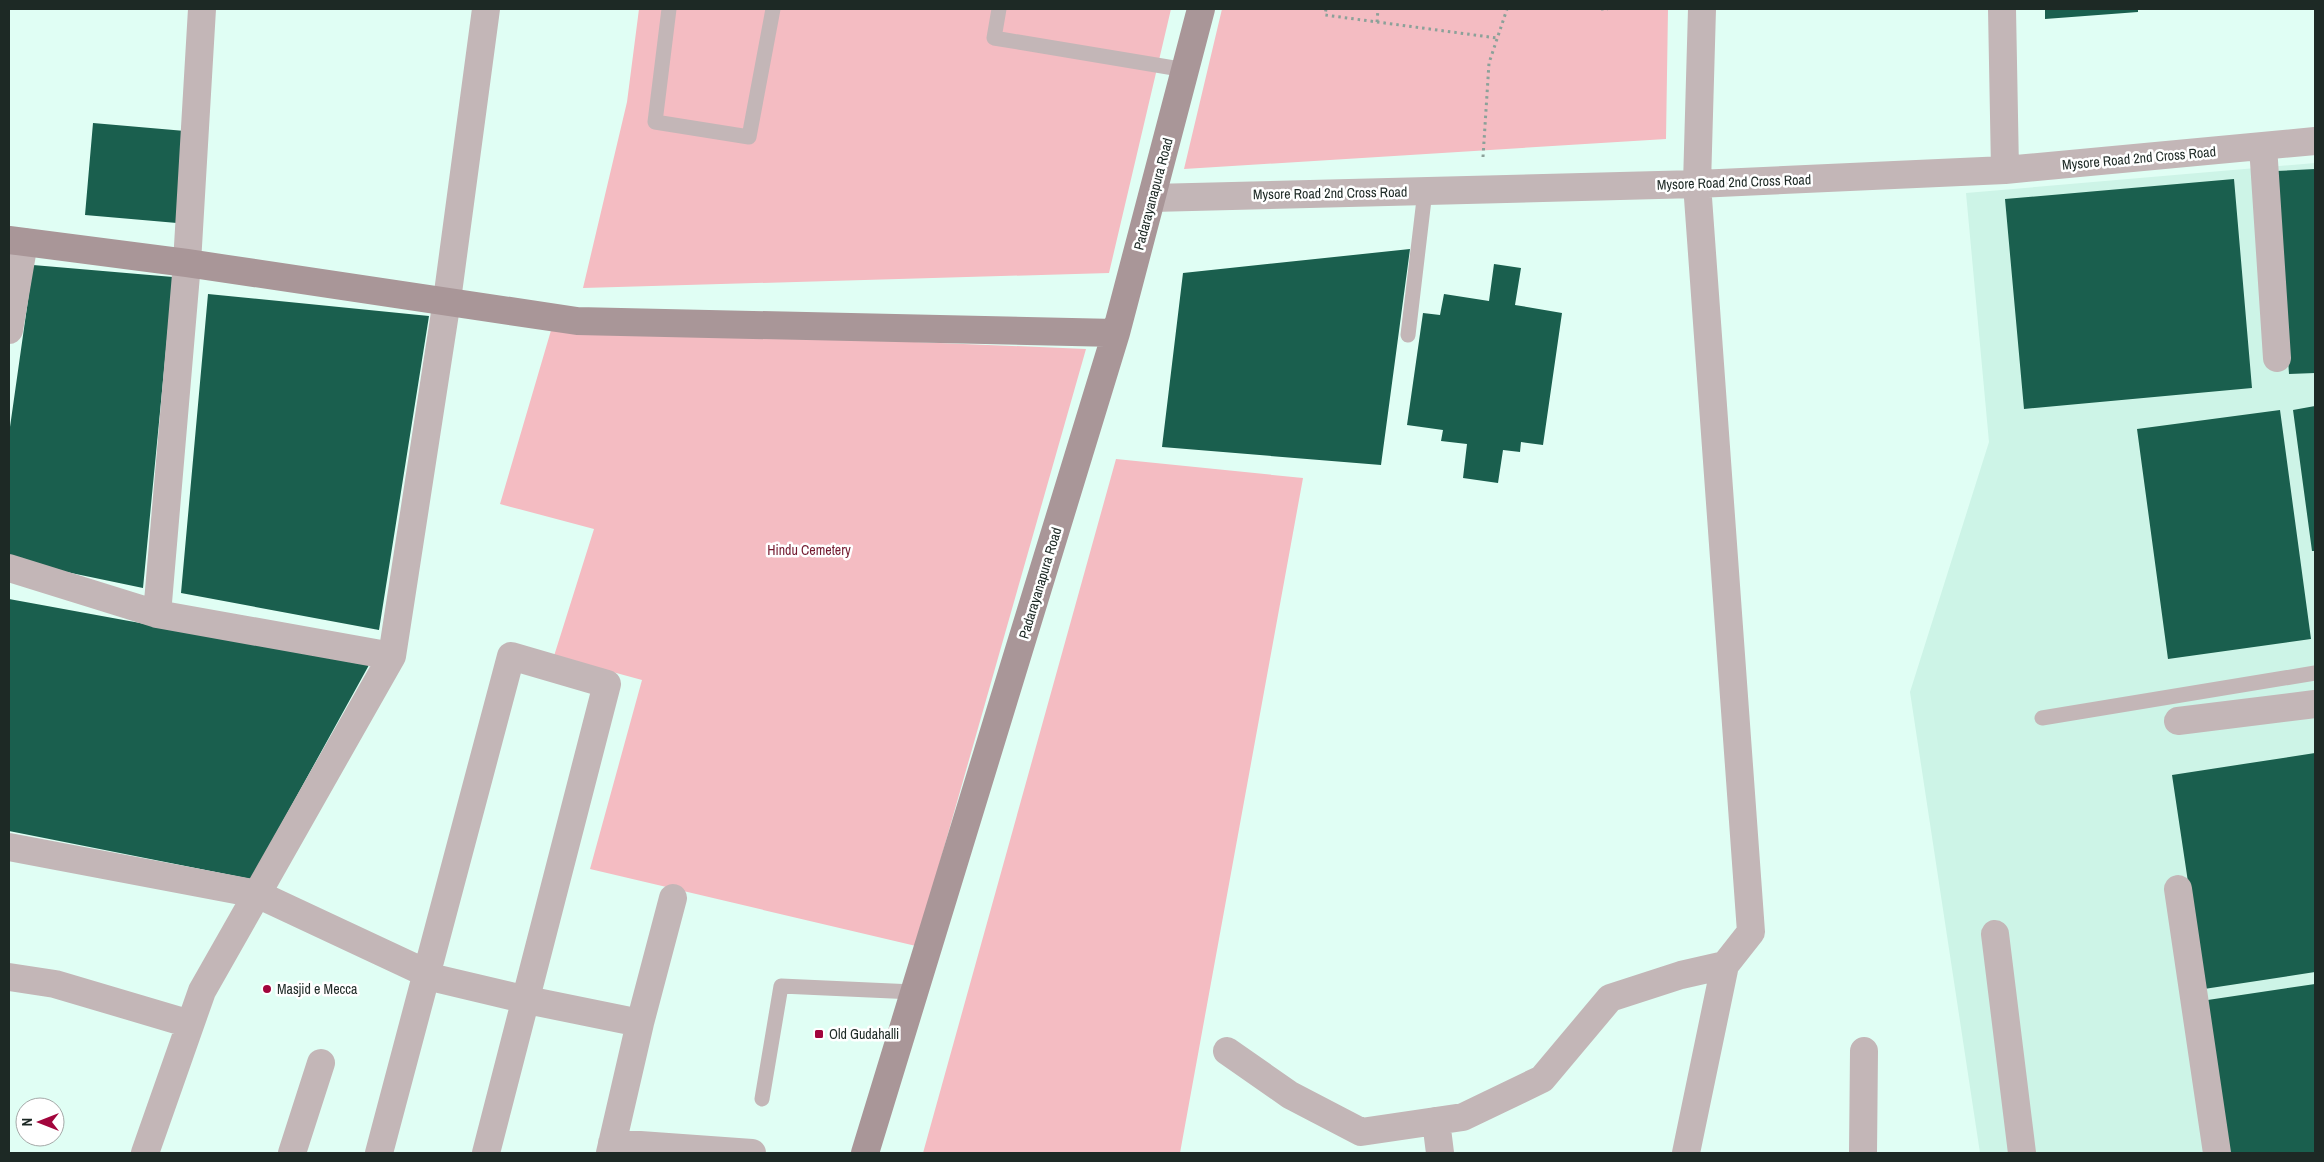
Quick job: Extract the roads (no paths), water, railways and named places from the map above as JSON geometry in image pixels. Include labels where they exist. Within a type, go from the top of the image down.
[{"type":"street","points":[[157,614],[187,263],[202,9]]},
{"type":"street","points":[[145,1153],[202,991],[392,656],[447,300],[486,9]]},
{"type":"street","name":"Padarayanapura Road","points":[[865,1153],[1116,333],[1201,9]]},
{"type":"street","points":[[1686,1153],[1724,965],[1751,932],[1697,184],[1702,9]]},
{"type":"street","points":[[2002,9],[2005,170]]},
{"type":"street","name":"Mysore Road 2nd Cross Road","points":[[1152,198],[1697,184],[2005,170],[2315,141]]},
{"type":"street","points":[[2263,146],[2277,358]]},
{"type":"street","points":[[9,330],[16,241],[447,300],[577,321],[1116,333]]},
{"type":"street","points":[[9,568],[157,614],[392,656]]},
{"type":"street","points":[[379,1153],[511,656],[607,684],[486,1153]]},
{"type":"street","points":[[2178,721],[2315,704]]},
{"type":"street","points":[[9,848],[257,894],[426,973],[426,976],[527,1000],[640,1023]]},
{"type":"street","points":[[2178,889],[2217,1153]]},
{"type":"street","points":[[673,898],[640,1023],[611,1148],[752,1153]]},
{"type":"street","points":[[1995,934],[2022,1153]]},
{"type":"street","points":[[1227,1051],[1290,1094],[1361,1132],[1462,1117],[1542,1079],[1610,998],[1681,975],[1724,965]]},
{"type":"street","points":[[9,977],[55,984],[190,1024]]},
{"type":"street","points":[[1863,1153],[1864,1051]]},
{"type":"street","points":[[292,1153],[321,1064]]},
{"type":"street","points":[[1436,1121],[1440,1153]]},
{"type":"lane","points":[[669,9],[655,122],[749,137],[773,9]]},
{"type":"lane","points":[[999,9],[994,38],[1186,70]]},
{"type":"lane","points":[[1408,335],[1425,191]]},
{"type":"lane","points":[[2042,718],[2315,673]]},
{"type":"lane","points":[[762,1099],[781,986],[914,992]]},
{"type":"place","name":"Masjid e Mecca","points":[[267,989]]},
{"type":"place","name":"Old Gudahalli","points":[[819,1034]]},
{"type":"park label","name":"Hindu Cemetery","points":[[809,550]]}]
